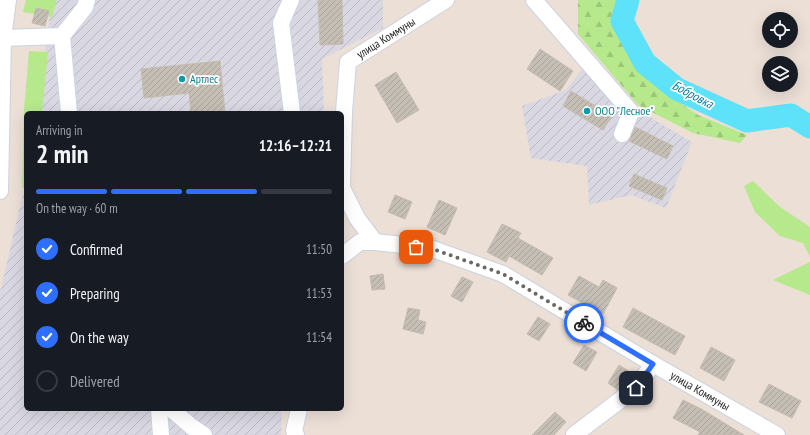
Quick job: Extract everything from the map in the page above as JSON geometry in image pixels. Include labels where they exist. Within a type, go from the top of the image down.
[{"type":"street","points":[[0,191],[3,38],[8,0]]},
{"type":"street","points":[[69,111],[62,36],[85,7],[87,0]]},
{"type":"street","points":[[291,0],[281,23],[292,111]]},
{"type":"street","name":"улица Коммуны","points":[[344,112],[348,62],[446,0]]},
{"type":"street","points":[[534,0],[631,112],[622,134]]},
{"type":"street","points":[[3,38],[62,36]]},
{"type":"street","points":[[344,192],[357,218],[375,242]]},
{"type":"street","name":"улица Коммуны","points":[[344,254],[360,242],[375,242],[430,248],[503,274],[653,364],[777,435]]},
{"type":"street","points":[[574,435],[636,388],[653,364]]},
{"type":"street","points":[[159,411],[161,435]]},
{"type":"street","points":[[174,411],[192,428],[204,435]]},
{"type":"street","points":[[296,435],[294,431],[299,411]]},
{"type":"shaded area","name":"Артлес","points":[[52,0],[383,0],[383,28],[322,59],[324,111],[36,111]]},
{"type":"shaded area","name":"ООО \"Лесное\"","points":[[591,58],[636,109],[692,142],[666,208],[631,195],[589,205],[587,166],[531,158],[522,106],[566,90]]},
{"type":"shaded area","points":[[24,190],[24,411],[282,411],[281,435],[0,435],[0,292]]},
{"type":"green space","points":[[26,0],[57,0],[52,17],[23,12]]},
{"type":"green space","points":[[578,0],[620,0],[612,21],[636,61],[663,91],[698,115],[747,135],[740,143],[693,133],[638,105],[578,34]]},
{"type":"green space","points":[[29,51],[48,52],[42,111],[24,111],[24,188],[22,188],[24,110]]},
{"type":"green space","points":[[753,181],[780,207],[810,227],[810,257],[803,243],[780,236],[755,212],[744,186]]},
{"type":"green space","points":[[810,262],[810,295],[773,280]]},
{"type":"building","points":[[318,0],[342,0],[343,44],[320,45]]},
{"type":"building","points":[[36,8],[49,11],[45,26],[32,23]]},
{"type":"building","points":[[540,49],[573,71],[560,91],[527,69]]},
{"type":"building","name":"Артлес","points":[[220,61],[225,111],[191,111],[189,93],[144,98],[141,69]]},
{"type":"building","points":[[396,72],[419,110],[397,123],[375,85]]},
{"type":"building","name":"ООО \"Лесное\"","points":[[571,91],[612,116],[603,130],[563,106]]},
{"type":"building","name":"ООО \"Лесное\"","points":[[635,127],[673,146],[667,159],[629,141]]},
{"type":"building","points":[[634,174],[667,188],[662,200],[629,186]]},
{"type":"building","points":[[395,195],[412,202],[405,219],[388,212]]},
{"type":"building","points":[[439,200],[457,208],[445,235],[427,227]]},
{"type":"building","points":[[502,224],[521,233],[518,238],[553,258],[542,275],[509,256],[506,262],[487,252]]},
{"type":"building","points":[[383,274],[385,289],[372,290],[370,276]]},
{"type":"building","points":[[579,276],[599,287],[603,280],[617,288],[603,314],[568,295]]},
{"type":"building","points":[[462,277],[473,282],[462,302],[451,296]]},
{"type":"building","points":[[408,308],[420,310],[418,320],[426,322],[423,334],[403,329]]},
{"type":"building","points":[[633,308],[685,336],[675,355],[623,327]]},
{"type":"building","points":[[538,317],[550,324],[539,341],[527,334]]},
{"type":"building","points":[[584,345],[597,352],[586,371],[573,363]]},
{"type":"building","points":[[711,347],[735,360],[724,381],[700,368]]},
{"type":"building","points":[[619,365],[630,372],[618,390],[608,383]]},
{"type":"building","points":[[769,384],[801,401],[792,418],[759,402]]},
{"type":"building","points":[[683,400],[703,410],[744,435],[698,435],[700,432],[673,418]]},
{"type":"building","points":[[555,412],[566,422],[554,435],[532,435]]},
{"type":"waterway","name":"Бобровка","points":[[628,0],[622,21],[645,63],[677,89],[747,121],[791,115],[810,127]]},
{"type":"way so far","points":[[416,247],[430,248],[503,274],[584,323]]},
{"type":"place","name":"Артлес","points":[[182,79]]},
{"type":"place","name":"ООО \"Лесное\"","points":[[587,111]]},
{"type":"route","points":[[584,323],[653,364],[636,388]]}]
